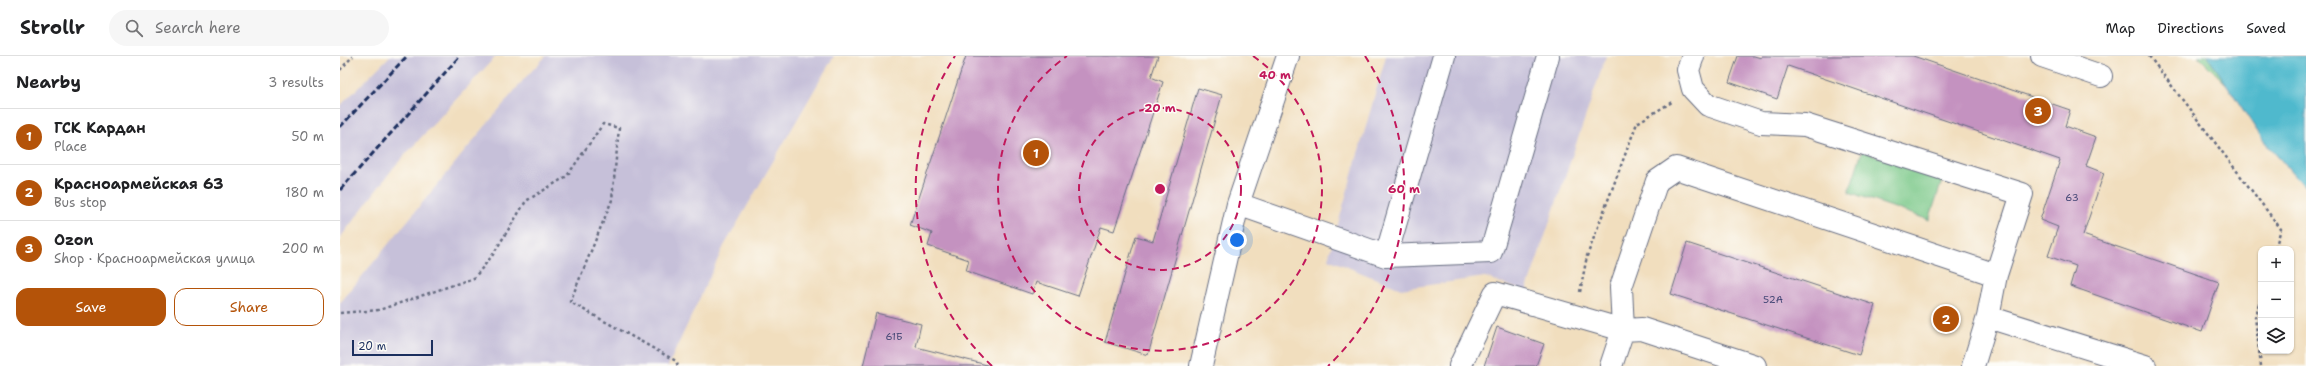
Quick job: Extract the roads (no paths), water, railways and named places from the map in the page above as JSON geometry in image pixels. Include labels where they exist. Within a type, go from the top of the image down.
[{"type":"street","points":[[1201,366],[1238,204],[1288,56]]},
{"type":"street","points":[[1386,256],[1444,56]]},
{"type":"street","points":[[1238,204],[1386,256],[1491,252],[1548,56]]},
{"type":"street","points":[[1693,56],[1688,70],[1693,89],[1708,105],[1761,123],[1805,125],[2022,194],[1996,275],[1988,317],[1973,366]]},
{"type":"street","points":[[2042,56],[2101,76]]},
{"type":"street","points":[[1611,366],[1622,330],[1621,287],[1657,181],[1676,168],[1996,275]]},
{"type":"street","points":[[1460,366],[1495,293],[1575,318],[1622,330],[1642,329],[1755,366]]},
{"type":"street","points":[[1988,317],[2145,366]]},
{"type":"water","points":[[2208,56],[2306,56],[2306,188],[2263,140]]},
{"type":"railway","points":[[340,127],[407,56]]},
{"type":"railway","points":[[340,190],[460,56]]},
{"type":"place","name":"Ozon","points":[[2038,111]]},
{"type":"place","name":"ГСК Кардан","points":[[1036,153]]},
{"type":"place","name":"Красноармейская 63","points":[[1946,319]]}]
